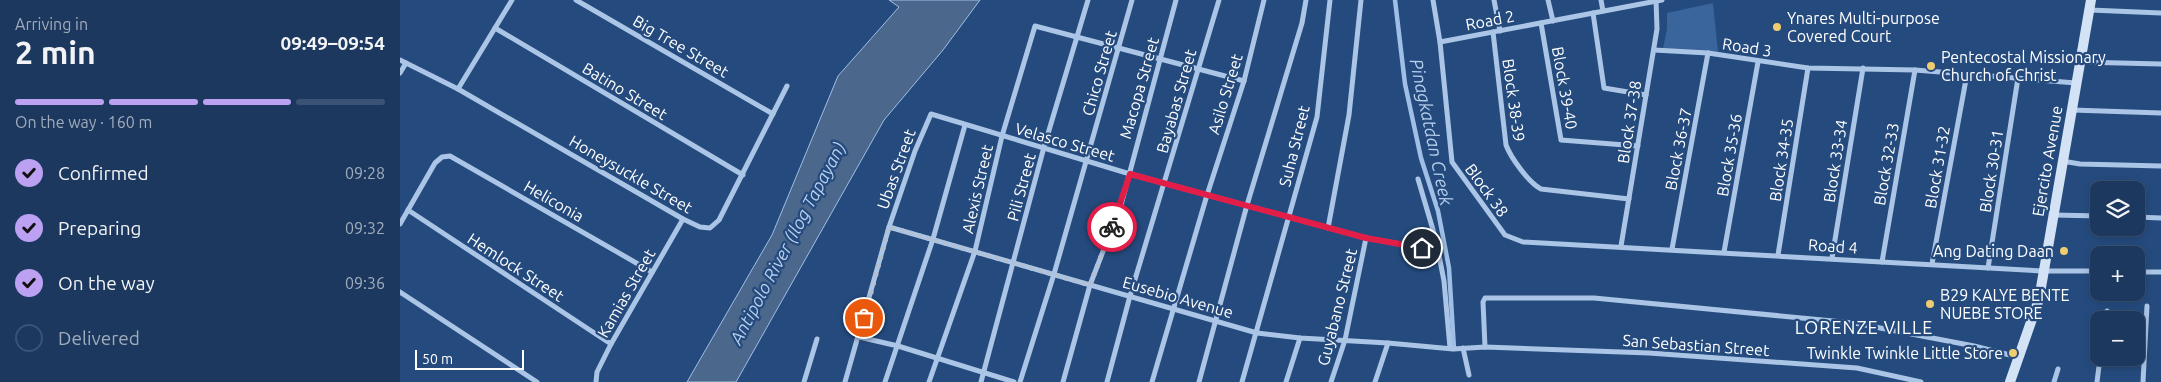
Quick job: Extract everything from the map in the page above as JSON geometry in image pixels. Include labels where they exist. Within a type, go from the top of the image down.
[{"type":"main road","name":"Ejercito Avenue","points":[[2010,382],[2040,299],[2043,271],[2090,5]]},
{"type":"street","points":[[458,89],[512,0]]},
{"type":"street","name":"Big Tree Street","points":[[576,0],[773,114]]},
{"type":"street","name":"Pili Street","points":[[981,382],[1044,147],[1079,36],[1088,0]]},
{"type":"street","name":"Chico Street","points":[[1020,382],[1054,274],[1132,0]]},
{"type":"street","name":"Macopa Street","points":[[1062,382],[1090,285],[1121,205],[1130,174],[1129,168],[1176,0]]},
{"type":"street","name":"Bayabas Street","points":[[1107,382],[1130,296],[1166,182],[1219,0]]},
{"type":"street","name":"Asilo Street","points":[[1152,382],[1207,195],[1244,81],[1264,0]]},
{"type":"street","points":[[1199,382],[1247,205],[1302,22],[1306,0]]},
{"type":"street","name":"Suha Street","points":[[1242,382],[1317,116],[1330,0]]},
{"type":"street","points":[[1328,228],[1349,115],[1361,0]]},
{"type":"street","name":"Block 38","points":[[1433,0],[1440,42],[1452,162],[1505,235],[1523,242],[1621,246]]},
{"type":"street","points":[[1494,0],[1500,31]]},
{"type":"street","points":[[1548,0],[1553,21]]},
{"type":"street","points":[[1601,0],[1603,11]]},
{"type":"street","name":"Road 2","points":[[1440,42],[1662,0]]},
{"type":"street","name":"Block 37-38","points":[[1621,246],[1657,29],[1656,1]]},
{"type":"street","points":[[2090,5],[2161,13]]},
{"type":"street","points":[[1593,13],[1604,88],[1646,95]]},
{"type":"street","name":"Block 39-40","points":[[1541,23],[1561,140],[1638,146]]},
{"type":"street","name":"Alexis Street","points":[[929,382],[975,251],[1002,136],[1034,27],[1038,25],[1079,36]]},
{"type":"street","name":"Batino Street","points":[[495,28],[743,175]]},
{"type":"street","name":"Block 38-39","points":[[1493,32],[1506,145],[1509,153],[1535,186],[1541,190],[1629,199]]},
{"type":"street","points":[[1079,36],[1244,81]]},
{"type":"street","name":"Road 3","points":[[1654,50],[1708,53],[1808,68],[1916,70],[2076,83]]},
{"type":"street","name":"Block 36-37","points":[[1672,249],[1708,53]]},
{"type":"street","name":"Honeysuckle Street","points":[[400,60],[458,89],[683,219],[700,227],[710,228],[719,220],[787,86]]},
{"type":"street","name":"Block 35-36","points":[[1724,252],[1758,62]]},
{"type":"street","points":[[2079,62],[2161,64]]},
{"type":"street","points":[[400,74],[406,63]]},
{"type":"street","name":"Block 34-35","points":[[1778,255],[1808,68]]},
{"type":"street","name":"Block 33-34","points":[[1832,258],[1863,68]]},
{"type":"street","name":"Block 32-33","points":[[1882,262],[1916,70]]},
{"type":"street","name":"Block 31-32","points":[[1932,264],[1967,74]]},
{"type":"street","name":"Block 30-31","points":[[1988,268],[2018,78]]},
{"type":"street","points":[[2072,110],[2161,113]]},
{"type":"street","name":"Velasco Street","points":[[935,114],[965,126],[1044,147],[1130,174],[1166,182],[1366,238],[1422,248]]},
{"type":"street","name":"Ubas Street","points":[[845,382],[889,227],[928,116],[935,114]]},
{"type":"street","points":[[885,382],[933,239],[965,126]]},
{"type":"street","name":"Heliconia","points":[[408,210],[435,163],[442,157],[450,156],[652,272]]},
{"type":"street","points":[[2062,161],[2080,164],[2161,166]]},
{"type":"street","points":[[1418,179],[1436,240],[1444,281],[1450,348]]},
{"type":"street","points":[[400,224],[408,210]]},
{"type":"street","name":"Hemlock Street","points":[[408,210],[611,344]]},
{"type":"street","points":[[2054,215],[2090,216]]},
{"type":"street","points":[[2145,217],[2161,218]]},
{"type":"street","name":"Kamias Street","points":[[596,382],[597,372],[611,344],[683,219]]},
{"type":"street","name":"Eusebio Avenue","points":[[889,227],[1257,333],[1300,338],[1465,348]]},
{"type":"street","name":"Guyabano Street","points":[[1331,382],[1345,340],[1366,238]]},
{"type":"street","name":"Road 4","points":[[1621,246],[2043,271],[2090,271]]},
{"type":"street","points":[[2145,272],[2161,272]]},
{"type":"street","points":[[400,292],[537,382]]},
{"type":"street","points":[[1484,347],[1483,302],[1485,298],[1594,298],[1854,323],[1974,346],[2018,357]]},
{"type":"street","points":[[2143,382],[2147,306]]},
{"type":"street","points":[[859,337],[898,346],[1014,382]]},
{"type":"street","points":[[1286,382],[1300,338]]},
{"type":"street","points":[[804,382],[817,339]]},
{"type":"street","points":[[1375,382],[1388,343]]},
{"type":"street","name":"San Sebastian Street","points":[[1465,348],[1484,347],[1649,353],[1857,368],[1921,382]]},
{"type":"street","points":[[1465,348],[1469,375]]},
{"type":"street","points":[[2096,382],[2099,366]]},
{"type":"street","points":[[2054,382],[2058,369]]},
{"type":"shaded area","points":[[1713,3],[1718,52],[1663,49],[1667,29],[1667,13]]},
{"type":"water","name":"Antipolo River (Ilog Tapayan)","points":[[889,0],[980,0],[943,50],[884,120],[736,382],[687,382],[772,235],[838,76],[899,7]]},
{"type":"waterway","name":"Pinagkatdan Creek","points":[[1395,0],[1405,84],[1421,158],[1438,211],[1449,268],[1454,349]]},
{"type":"way so far","points":[[864,318],[889,227],[1090,285],[1112,227]]},
{"type":"place","name":"Ynares Multi-purpose Covered Court","points":[[1777,27]]},
{"type":"place","name":"Pentecostal Missionary Church of Christ","points":[[1931,66]]},
{"type":"place","name":"Ang Dating Daan","points":[[2064,251]]},
{"type":"place","name":"B29 KALYE BENTE NUEBE STORE","points":[[1930,304]]},
{"type":"place","name":"Twinkle Twinkle Little Store","points":[[2013,353]]},
{"type":"district","name":"LORENZE VILLE","points":[[1864,327]]},
{"type":"route","points":[[1112,227],[1130,174],[1166,182],[1366,238],[1422,248]]}]
